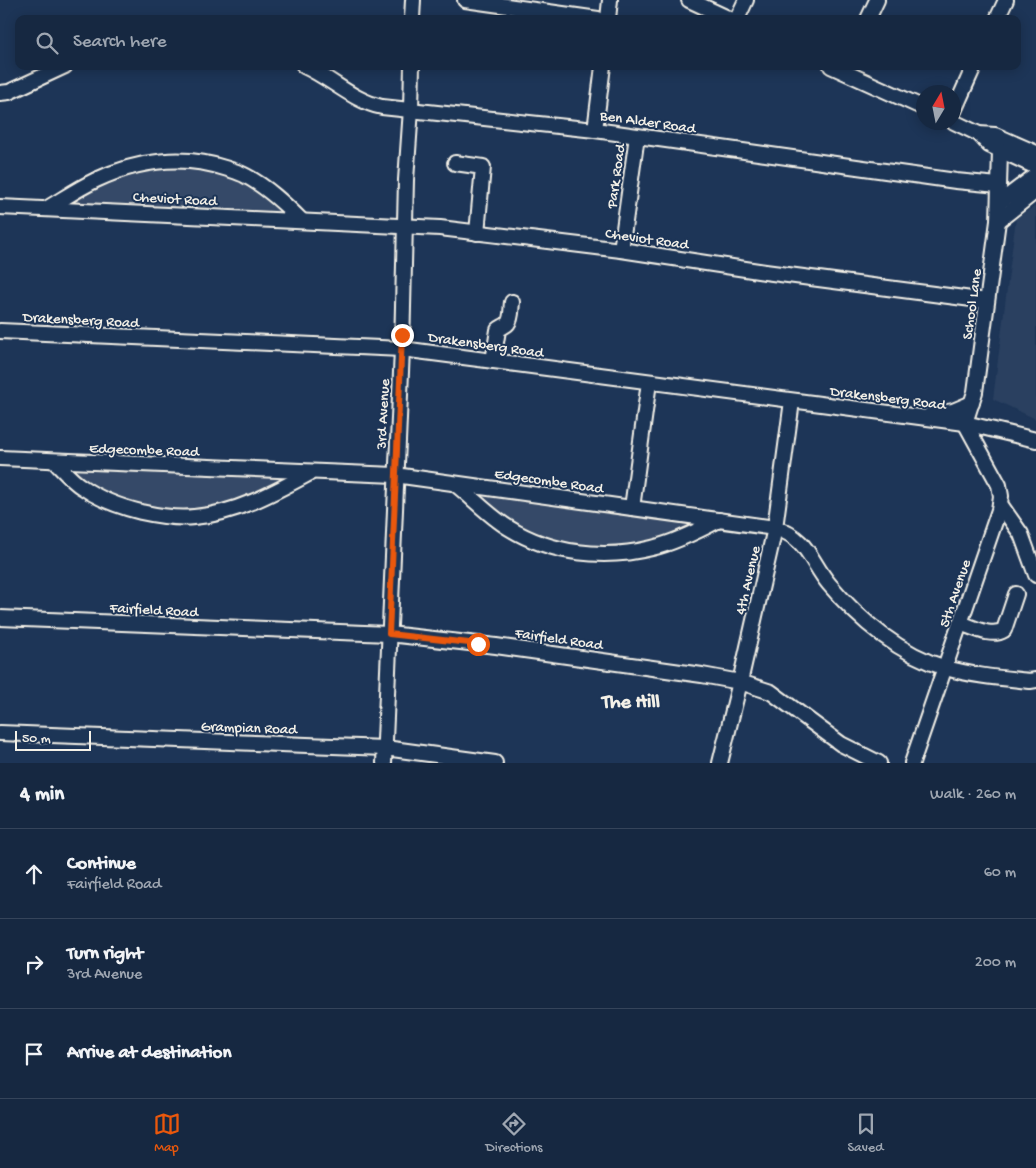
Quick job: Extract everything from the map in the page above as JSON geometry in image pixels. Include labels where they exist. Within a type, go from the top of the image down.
[{"type":"street","points":[[412,15],[413,0]]},
{"type":"street","points":[[465,0],[570,15]]},
{"type":"street","points":[[608,15],[610,0]]},
{"type":"street","points":[[689,0],[721,15]]},
{"type":"street","points":[[739,15],[746,0]]},
{"type":"street","points":[[870,15],[877,0]]},
{"type":"street","points":[[999,15],[1006,0]]},
{"type":"street","points":[[0,93],[9,92],[56,70]]},
{"type":"street","name":"Ben Alder Road","points":[[313,70],[358,99],[370,104],[595,130],[956,181],[998,185]]},
{"type":"street","name":"3rd Avenue","points":[[384,763],[412,70]]},
{"type":"street","points":[[595,130],[602,70]]},
{"type":"street","points":[[844,70],[916,104]]},
{"type":"street","points":[[961,95],[972,70]]},
{"type":"street","points":[[961,125],[979,134],[994,135],[1036,153]]},
{"type":"street","points":[[979,134],[989,145],[1036,167]]},
{"type":"street","name":"Park Road","points":[[621,250],[637,136]]},
{"type":"street","name":"School Lane","points":[[972,429],[974,397],[998,221],[1000,151]]},
{"type":"street","name":"Cheviot Road","points":[[46,208],[95,180],[125,168],[170,159],[191,160],[217,165],[245,175],[277,197],[302,221]]},
{"type":"street","points":[[454,163],[483,167],[477,232]]},
{"type":"street","points":[[999,203],[1036,175]]},
{"type":"street","points":[[998,221],[1036,191]]},
{"type":"street","name":"Cheviot Road","points":[[0,207],[406,225],[621,250],[766,272],[987,301]]},
{"type":"street","points":[[493,361],[498,330],[500,327],[507,325],[512,302]]},
{"type":"street","name":"Drakensberg Road","points":[[0,331],[402,349],[917,417],[1036,440]]},
{"type":"street","points":[[632,508],[649,382]]},
{"type":"street","points":[[917,417],[953,410],[974,397]]},
{"type":"street","name":"4th Avenue","points":[[720,763],[775,528],[792,401]]},
{"type":"street","name":"5th Avenue","points":[[912,763],[988,545],[1000,504],[999,484],[972,429]]},
{"type":"street","name":"Edgecombe Road","points":[[0,458],[395,475],[775,528],[789,532],[796,538],[828,582],[848,604],[874,628],[903,648],[944,668],[971,674],[1030,681],[1036,680]]},
{"type":"street","points":[[54,461],[81,487],[95,495],[124,508],[172,517],[195,517],[222,512],[258,500],[311,472]]},
{"type":"street","points":[[455,484],[508,528],[555,548],[586,553],[613,554],[653,548],[719,520]]},
{"type":"street","points":[[1000,504],[1022,534],[1036,575]]},
{"type":"street","points":[[960,623],[983,631],[999,633],[1004,630],[1016,594]]},
{"type":"street","name":"Fairfield Road","points":[[0,618],[389,634],[515,648],[740,682],[771,692],[841,744],[879,763]]},
{"type":"street","name":"Grampian Road","points":[[0,733],[385,748],[495,763]]},
{"type":"shaded area","points":[[171,161],[233,170],[292,216],[73,206],[72,200],[112,177]]},
{"type":"shaded area","points":[[1036,206],[1036,419],[993,399],[1016,218]]},
{"type":"shaded area","points":[[67,467],[290,474],[284,482],[242,502],[194,513],[165,512],[102,495]]},
{"type":"shaded area","points":[[477,494],[698,521],[691,529],[674,536],[629,548],[570,547],[508,525]]},
{"type":"district","name":"The Hill","points":[[631,700]]},
{"type":"route","points":[[402,335],[389,634],[478,644]]}]
